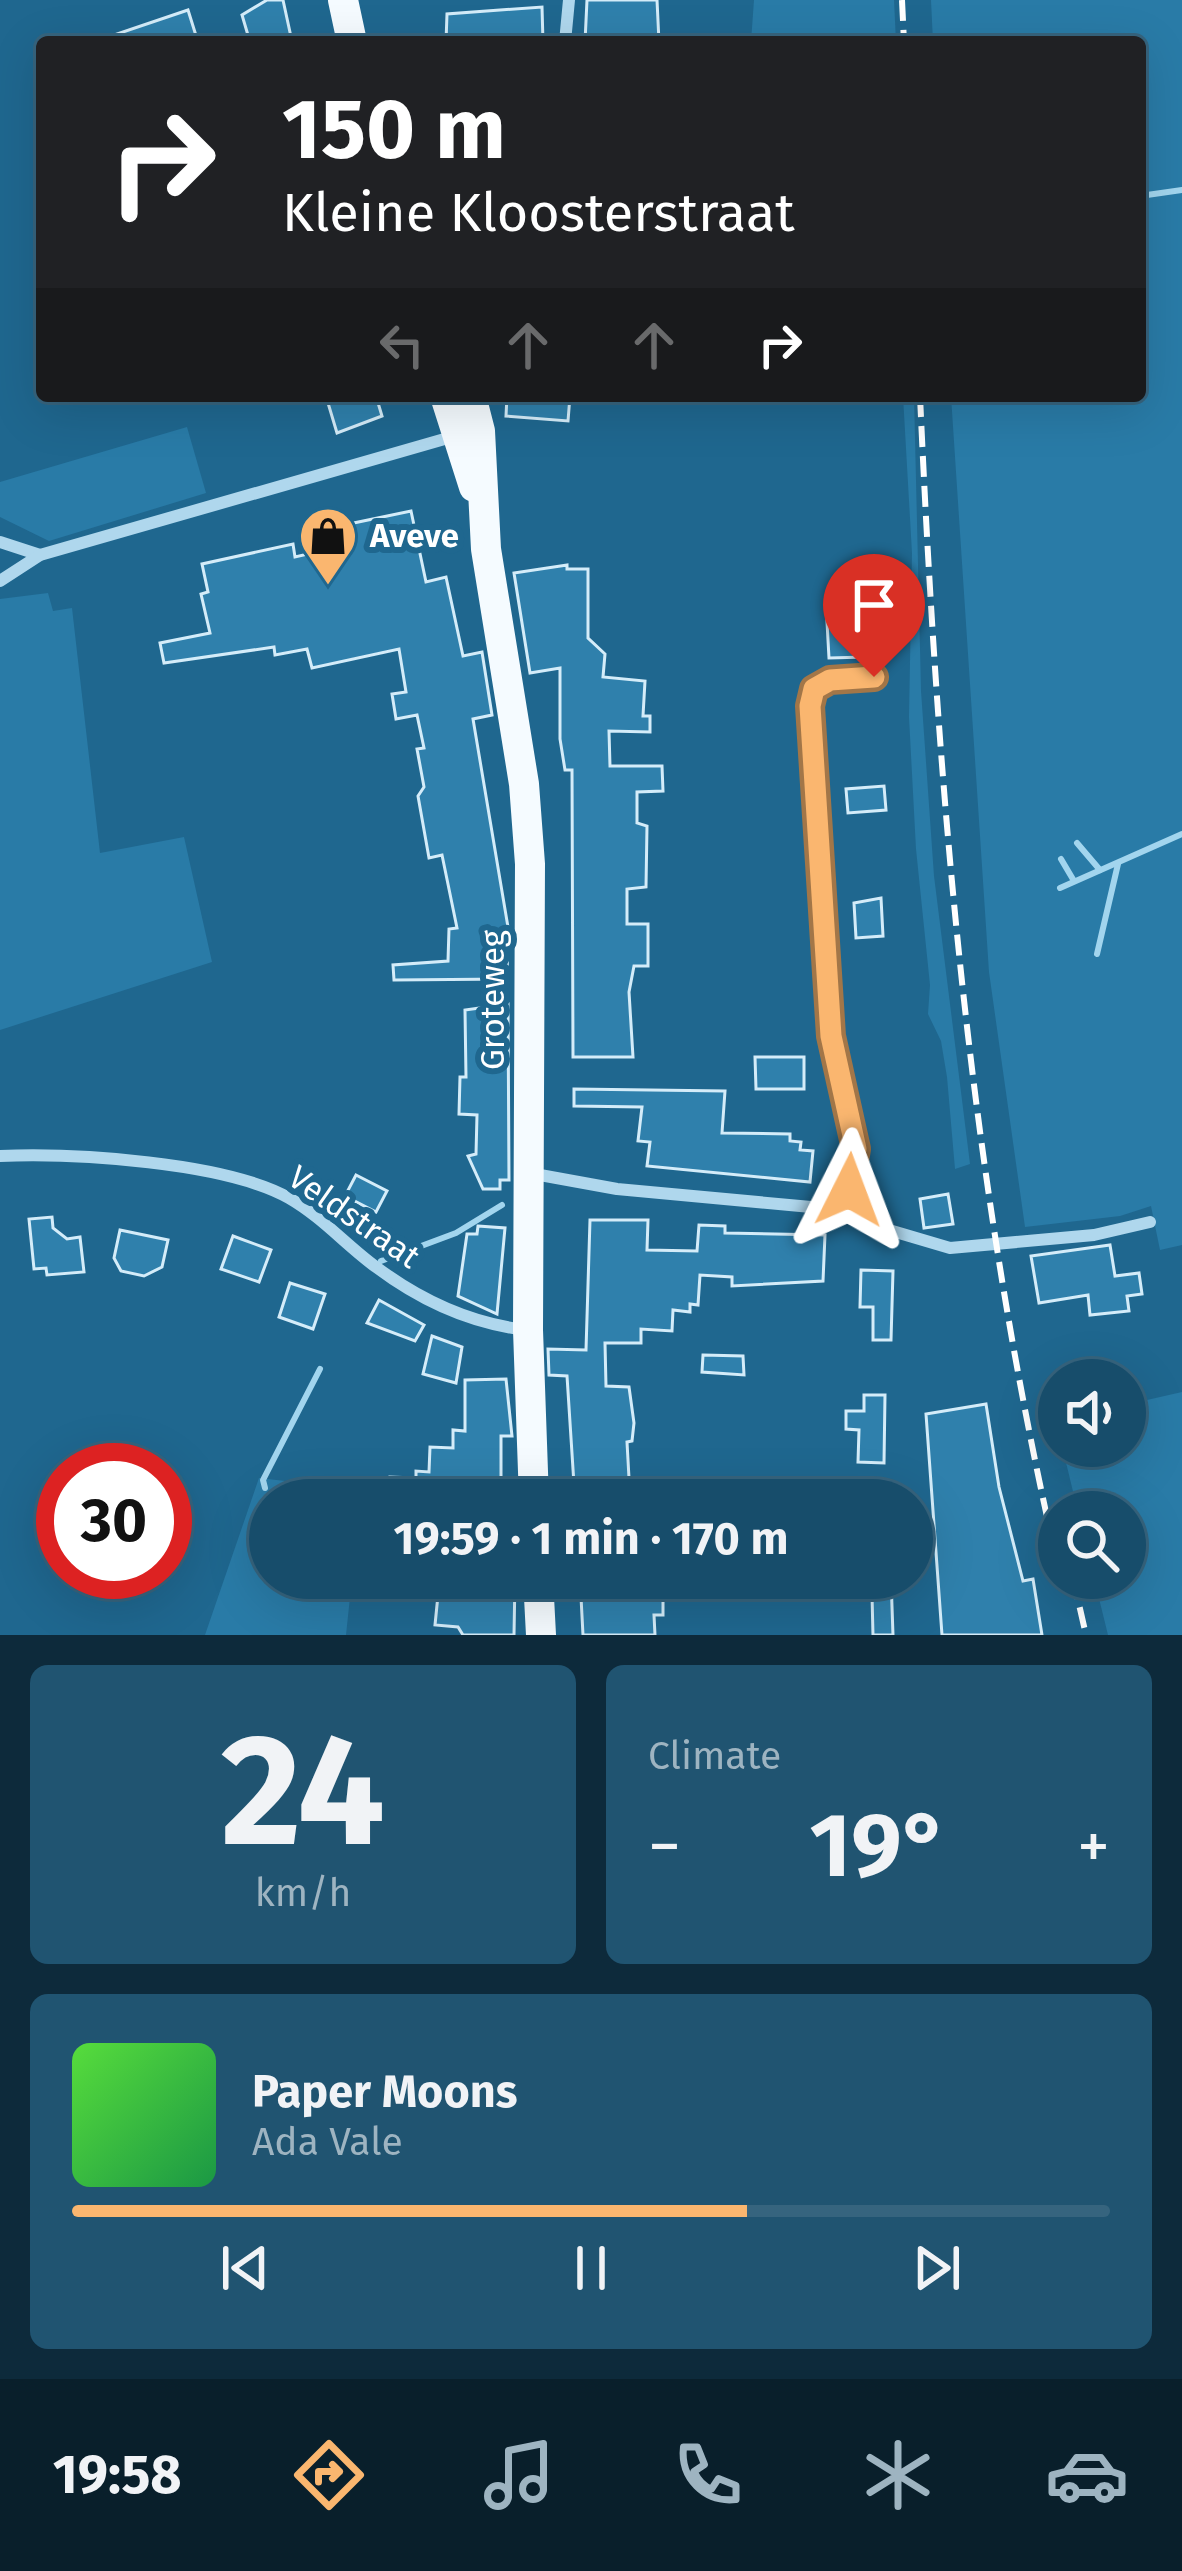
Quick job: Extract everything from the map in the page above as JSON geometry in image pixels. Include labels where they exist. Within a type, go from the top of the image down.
[{"type":"main road","points":[[343,0],[351,36]]},
{"type":"main road","name":"Groteweg","points":[[448,402],[467,434]]},
{"type":"main road","name":"Groteweg","points":[[471,402],[467,434],[527,824],[528,1330],[533,1479]]},
{"type":"main road","points":[[539,1599],[541,1635]]},
{"type":"street","points":[[565,36],[568,0]]},
{"type":"street","points":[[0,581],[40,555],[467,434]]},
{"type":"street","points":[[0,542],[40,555]]},
{"type":"street","points":[[842,1214],[856,1149],[831,1036],[810,706],[814,689],[830,680],[874,677]]},
{"type":"street","name":"Veldstraat","points":[[0,1156],[123,1162],[242,1178],[308,1210],[374,1267],[421,1296],[461,1315],[528,1330]]},
{"type":"street","points":[[528,1173],[842,1214],[950,1248],[1094,1234],[1150,1222]]},
{"type":"shaded area","points":[[754,0],[894,0],[896,36],[751,36]]},
{"type":"shaded area","points":[[931,0],[1182,0],[1182,1245],[1160,1250],[1151,1206],[1120,1216],[1025,1227],[989,972],[951,402],[1146,402],[1146,36],[933,36]]},
{"type":"shaded area","points":[[903,402],[914,402],[921,691],[934,876],[970,1164],[955,1169],[941,1041],[928,1014],[930,985],[916,849],[909,717],[912,553]]},
{"type":"shaded area","points":[[187,427],[206,493],[49,541],[0,517],[0,482]]},
{"type":"shaded area","points":[[48,593],[53,611],[72,608],[100,853],[184,837],[212,962],[0,1030],[0,599]]},
{"type":"shaded area","points":[[1182,1392],[1182,1635],[1108,1635],[1099,1599],[1146,1599],[1146,1491],[1073,1491],[1067,1467],[1146,1467],[1146,1400]]},
{"type":"shaded area","points":[[249,1507],[249,1599],[350,1599],[346,1635],[205,1635]]},
{"type":"building","points":[[267,0],[283,0],[291,36],[248,36],[242,15]]},
{"type":"building","points":[[587,0],[657,0],[659,36],[585,36]]},
{"type":"building","points":[[542,7],[543,36],[446,36],[447,14]]},
{"type":"building","points":[[188,10],[196,36],[111,36]]},
{"type":"building","points":[[378,402],[382,416],[337,433],[328,403]]},
{"type":"building","points":[[507,402],[570,402],[568,421],[506,416]]},
{"type":"building","points":[[411,511],[426,582],[446,577],[463,656],[482,652],[492,715],[473,719],[508,927],[507,979],[394,980],[393,965],[448,961],[449,929],[457,928],[442,855],[429,858],[418,796],[424,787],[417,749],[424,748],[417,715],[396,719],[392,694],[406,692],[399,649],[312,668],[307,649],[275,655],[274,647],[164,663],[160,643],[210,633],[201,594],[208,592],[202,564],[293,544],[295,557],[330,549],[325,529]]},
{"type":"building","points":[[567,565],[567,569],[588,569],[588,638],[605,654],[603,677],[645,681],[643,716],[650,716],[650,732],[609,731],[610,766],[662,766],[663,791],[637,792],[637,823],[647,826],[646,887],[627,889],[627,924],[648,924],[648,966],[634,966],[629,992],[633,1057],[573,1057],[572,770],[565,770],[560,739],[560,668],[530,673],[514,573]]},
{"type":"building","points":[[898,566],[900,601],[876,602],[875,567]]},
{"type":"building","points":[[863,602],[865,657],[829,658],[826,604]]},
{"type":"building","points":[[884,786],[886,810],[848,813],[846,789]]},
{"type":"building","points":[[881,898],[883,936],[856,938],[854,903]]},
{"type":"building","points":[[508,1004],[509,1180],[500,1180],[500,1189],[483,1189],[468,1156],[476,1154],[477,1115],[459,1114],[460,1077],[466,1077],[465,1010]]},
{"type":"building","points":[[755,1057],[804,1057],[804,1089],[756,1089]]},
{"type":"building","points":[[574,1089],[725,1091],[722,1133],[790,1134],[790,1141],[801,1142],[800,1150],[813,1151],[810,1182],[647,1166],[650,1142],[638,1141],[642,1107],[574,1106]]},
{"type":"building","points":[[356,1175],[387,1191],[376,1212],[345,1196]]},
{"type":"building","points":[[948,1194],[953,1224],[924,1228],[920,1199]]},
{"type":"building","points":[[52,1217],[53,1228],[67,1239],[80,1237],[84,1272],[47,1275],[46,1268],[34,1269],[29,1219]]},
{"type":"building","points":[[590,1220],[648,1220],[647,1250],[697,1251],[699,1225],[725,1226],[725,1233],[825,1235],[823,1281],[732,1286],[732,1277],[700,1275],[698,1305],[690,1304],[690,1312],[673,1310],[672,1331],[641,1329],[641,1343],[605,1343],[606,1386],[629,1387],[634,1423],[632,1441],[627,1442],[629,1479],[574,1479],[567,1376],[549,1375],[548,1349],[586,1350]]},
{"type":"building","points":[[478,1226],[505,1228],[497,1314],[458,1296],[467,1234],[477,1234]]},
{"type":"building","points":[[120,1230],[168,1240],[162,1267],[144,1276],[121,1271],[114,1258]]},
{"type":"building","points":[[233,1236],[271,1250],[259,1282],[221,1269]]},
{"type":"building","points":[[1110,1245],[1115,1276],[1139,1273],[1142,1294],[1127,1296],[1129,1311],[1090,1315],[1088,1295],[1039,1303],[1031,1256]]},
{"type":"building","points":[[861,1270],[893,1271],[891,1340],[873,1340],[873,1307],[860,1307]]},
{"type":"building","points":[[290,1283],[325,1294],[313,1329],[279,1317]]},
{"type":"building","points":[[379,1300],[424,1325],[415,1341],[367,1323]]},
{"type":"building","points":[[432,1336],[462,1347],[456,1383],[423,1374]]},
{"type":"building","points":[[703,1355],[743,1356],[744,1375],[702,1372]]},
{"type":"building","points":[[506,1379],[512,1436],[501,1436],[501,1479],[390,1479],[416,1478],[416,1471],[429,1472],[430,1447],[453,1448],[453,1430],[465,1431],[465,1380]]},
{"type":"building","points":[[864,1395],[885,1395],[884,1463],[858,1462],[859,1430],[846,1429],[846,1411],[864,1411]]},
{"type":"building","points":[[986,1404],[999,1487],[1023,1581],[1033,1579],[1042,1635],[942,1635],[926,1414]]},
{"type":"building","points":[[438,1599],[515,1599],[514,1635],[463,1635],[458,1627],[435,1625]]},
{"type":"building","points":[[581,1599],[663,1599],[663,1615],[654,1615],[655,1635],[583,1635]]},
{"type":"building","points":[[872,1599],[892,1599],[893,1635],[873,1635]]},
{"type":"waterway","points":[[1146,195],[1182,190]]},
{"type":"waterway","points":[[1060,888],[1182,834]]},
{"type":"waterway","points":[[1077,843],[1100,870]]},
{"type":"waterway","points":[[1061,859],[1074,881]]},
{"type":"waterway","points":[[1097,954],[1118,864]]},
{"type":"waterway","points":[[381,1261],[456,1233],[502,1205]]},
{"type":"waterway","points":[[264,1479],[320,1369]]},
{"type":"railway","points":[[902,0],[904,36]]},
{"type":"railway","points":[[920,402],[937,692],[963,986],[1002,1279],[1042,1491]]},
{"type":"railway","points":[[1078,1599],[1086,1635]]},
{"type":"place","name":"Aveve","points":[[328,587]]},
{"type":"route","points":[[849,1190],[856,1149],[831,1036],[810,706],[814,689],[830,680],[874,677]]}]
